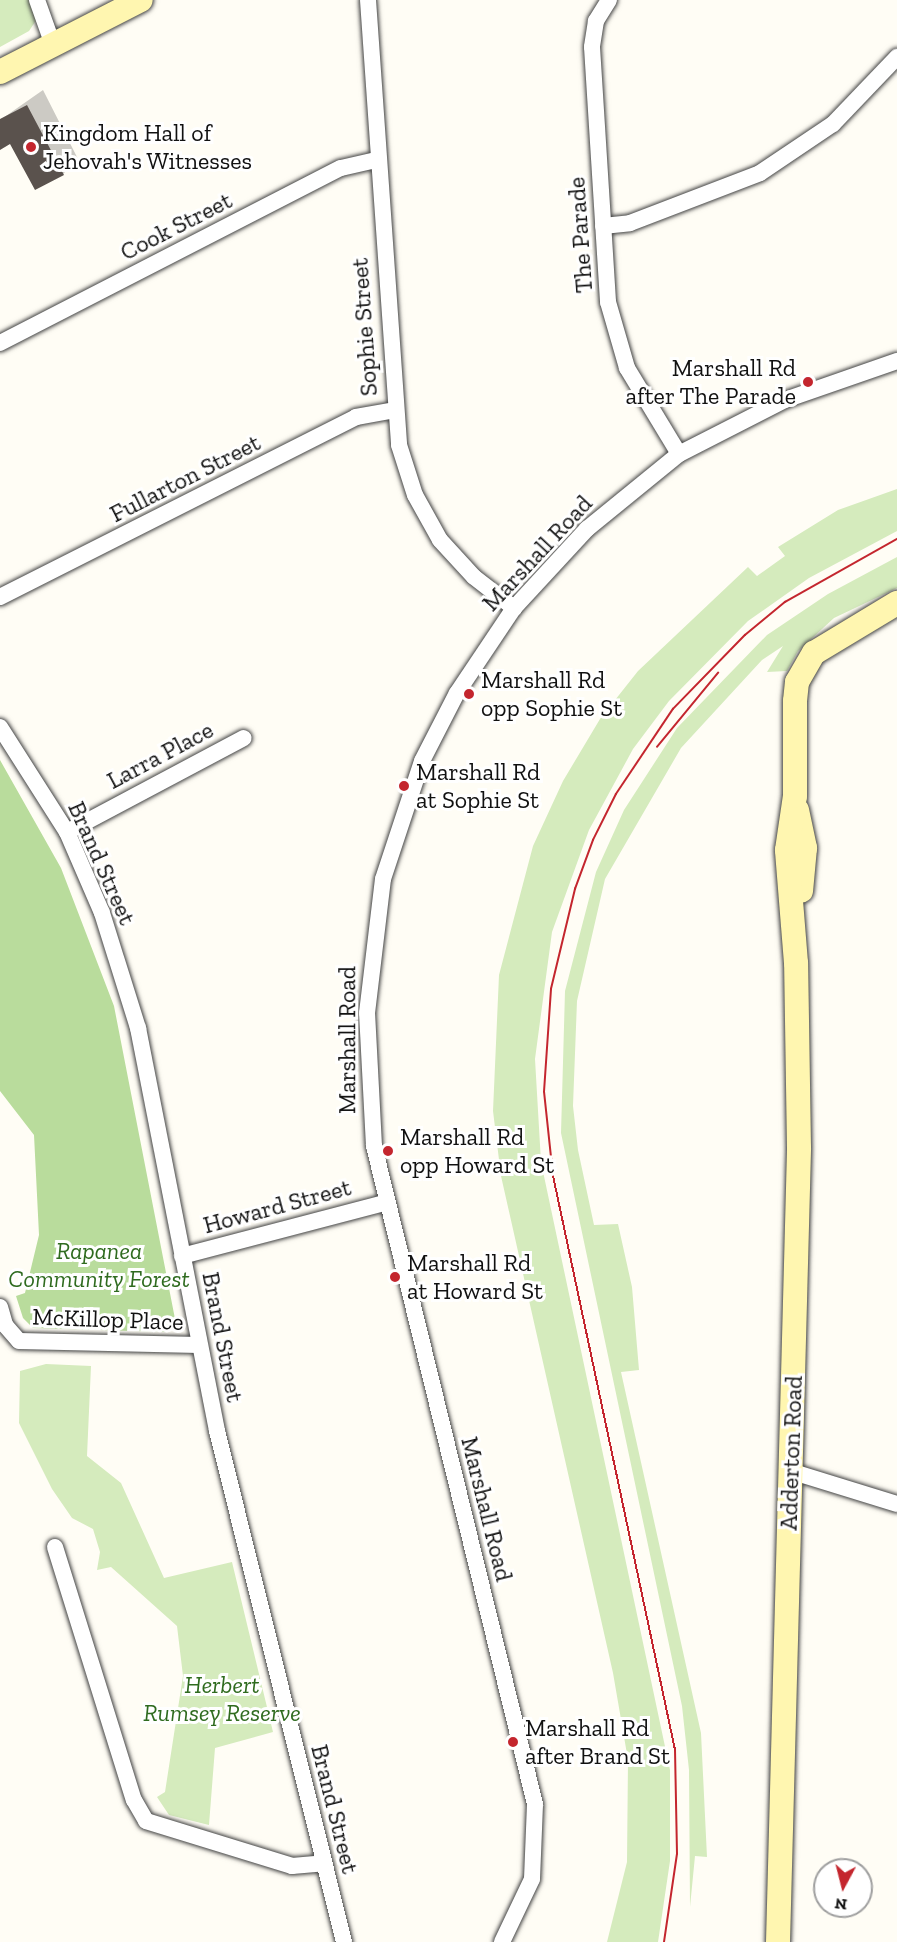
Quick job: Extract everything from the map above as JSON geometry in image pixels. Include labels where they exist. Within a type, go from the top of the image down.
[{"type":"main road","points":[[0,72],[141,0]]},
{"type":"main road","name":"Adderton Road","points":[[778,1942],[799,1148],[796,963],[804,928],[805,848],[795,796],[795,701],[804,667],[826,643],[897,603]]},
{"type":"street","points":[[37,0],[53,45]]},
{"type":"street","name":"Sophie Street","points":[[368,0],[394,410],[406,473],[424,516],[458,562],[514,608]]},
{"type":"street","name":"The Parade","points":[[609,0],[596,21],[592,47],[608,302],[620,351],[679,454]]},
{"type":"street","points":[[603,226],[630,223],[734,186],[770,168],[833,124],[897,57]]},
{"type":"street","name":"Cook Street","points":[[0,343],[341,168],[377,160]]},
{"type":"street","name":"Marshall Road","points":[[502,1942],[532,1879],[535,1804],[384,1203],[366,1060],[369,968],[383,879],[422,761],[457,693],[514,608],[587,529],[679,454],[785,400],[897,361]]},
{"type":"street","name":"Fullarton Street","points":[[0,597],[356,417],[394,410]]},
{"type":"street","name":"Brand Street","points":[[0,727],[67,832],[102,914],[138,1028],[199,1345],[344,1942]]},
{"type":"street","name":"Larra Place","points":[[67,832],[244,738]]},
{"type":"street","name":"Howard Street","points":[[182,1256],[384,1203]]},
{"type":"street","name":"McKillop Place","points":[[0,1308],[5,1325],[19,1341],[199,1345]]},
{"type":"street","points":[[790,1471],[897,1504]]},
{"type":"street","points":[[55,1547],[134,1800],[146,1821],[292,1866],[324,1863]]},
{"type":"green space","points":[[0,0],[31,0],[37,19],[29,31],[0,47]]},
{"type":"green space","points":[[897,489],[897,531],[809,578],[748,621],[669,701],[633,749],[589,830],[552,932],[535,1059],[541,1162],[670,1770],[670,1861],[658,1942],[607,1942],[627,1862],[628,1760],[613,1673],[501,1176],[493,1111],[499,975],[533,846],[563,781],[600,719],[638,671],[748,567],[757,576],[785,556],[778,547],[838,510]]},
{"type":"green space","points":[[897,557],[897,588],[834,618],[798,651],[787,671],[767,672],[783,646],[762,660],[681,748],[605,879],[577,1001],[573,1106],[578,1150],[594,1225],[618,1224],[632,1287],[639,1370],[621,1372],[701,1733],[707,1857],[695,1856],[690,1907],[689,1770],[682,1706],[561,1133],[565,991],[596,872],[624,810],[677,728],[767,635],[828,594]]},
{"type":"green space","name":"Rapanea Community Forest","points":[[0,760],[61,868],[114,1006],[176,1324],[166,1332],[33,1328],[23,1318],[16,1296],[25,1293],[39,1235],[34,1135],[0,1091]]},
{"type":"green space","name":"Herbert Rumsey Reserve","points":[[46,1364],[91,1366],[87,1456],[121,1483],[164,1578],[232,1562],[273,1732],[215,1748],[209,1825],[169,1815],[157,1797],[165,1792],[183,1676],[177,1626],[111,1567],[97,1570],[100,1552],[93,1529],[72,1518],[52,1489],[19,1423],[20,1371]]},
{"type":"building","name":"Kingdom Hall of Jehovah's Witnesses","points":[[27,105],[64,175],[35,190],[10,144],[0,150],[0,119]]},
{"type":"tram line","points":[[664,1942],[677,1854],[675,1750],[553,1176],[544,1092],[551,989],[575,889],[593,840],[616,794],[673,709],[745,635],[785,602],[897,539]]},
{"type":"tram line","points":[[657,747],[718,673]]},
{"type":"place","name":"Kingdom Hall of Jehovah's Witnesses","points":[[31,147]]},
{"type":"place","name":"Marshall Rd after The Parade","points":[[808,382]]},
{"type":"place","name":"Marshall Rd opp Sophie St","points":[[469,694]]},
{"type":"place","name":"Marshall Rd at Sophie St","points":[[404,786]]},
{"type":"place","name":"Marshall Rd opp Howard St","points":[[388,1151]]},
{"type":"place","name":"Marshall Rd at Howard St","points":[[395,1277]]},
{"type":"place","name":"Marshall Rd after Brand St","points":[[513,1742]]}]
